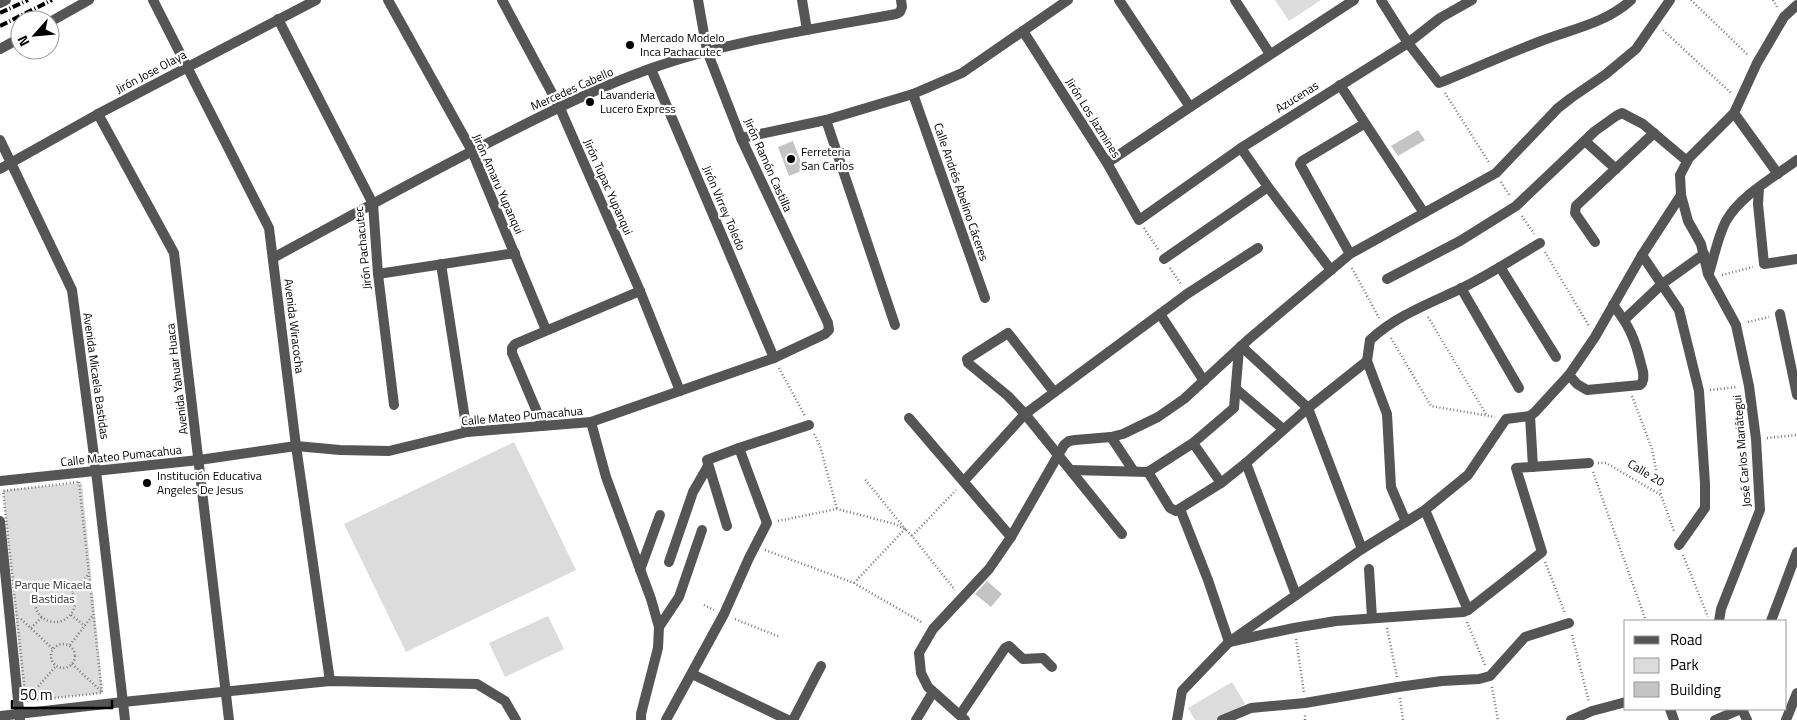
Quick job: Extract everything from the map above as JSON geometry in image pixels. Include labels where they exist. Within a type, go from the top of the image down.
[{"type":"street","points":[[0,3],[6,0]]},
{"type":"street","points":[[60,16],[89,0]]},
{"type":"street","name":"Avenida Wiracocha","points":[[153,0],[269,228],[296,446],[330,681]]},
{"type":"street","name":"Jirón Jose Olaya","points":[[0,169],[98,114],[316,0]]},
{"type":"street","name":"Jirón Amaru Yupanqui","points":[[388,0],[472,151],[546,330]]},
{"type":"street","name":"Jirón Tupac Yupanqui","points":[[502,0],[559,106],[640,291],[680,391]]},
{"type":"street","name":"Jirón Ramón Castilla","points":[[698,0],[707,51],[741,138],[828,323],[829,330],[825,334]]},
{"type":"street","points":[[802,0],[807,30]]},
{"type":"street","points":[[741,138],[826,120],[913,94],[962,73],[1068,0]]},
{"type":"street","points":[[1119,0],[1190,107]]},
{"type":"street","points":[[1235,0],[1270,54]]},
{"type":"street","points":[[1107,163],[1354,0]]},
{"type":"street","points":[[1381,0],[1408,44],[1439,83],[1541,41],[1603,19],[1620,10],[1630,0]]},
{"type":"street","name":"Azucenas","points":[[1139,220],[1241,148],[1408,44],[1440,18],[1472,0]]},
{"type":"street","points":[[1052,667],[1043,658],[1023,659],[1009,646],[1005,648],[962,718],[928,688],[921,673],[919,653],[934,628],[988,570],[1011,537],[1064,445],[1069,441],[1123,434],[1158,417],[1184,399],[1240,347],[1350,254],[1496,173],[1558,108],[1606,74],[1636,49],[1670,0]]},
{"type":"street","name":"Mercedes Cabello","points":[[273,258],[559,106],[651,69],[707,51],[896,14],[900,12],[901,4]]},
{"type":"street","points":[[1177,720],[1182,691],[1228,642],[1362,549],[1425,510],[1468,476],[1506,419],[1530,416],[1569,375],[1681,195],[1680,175],[1687,161],[1734,114],[1756,63],[1784,17],[1797,5]]},
{"type":"street","name":"Jirón Pachacutec","points":[[278,19],[373,204],[378,274],[394,405]]},
{"type":"street","name":"Jirón Los Jazmines","points":[[1023,31],[1107,163],[1139,220]]},
{"type":"street","name":"Jirón Virrey Toledo","points":[[651,69],[774,358]]},
{"type":"street","points":[[1340,85],[1424,213]]},
{"type":"street","name":"Calle Andrés Abelino Cáceres","points":[[913,94],[985,298]]},
{"type":"street","points":[[1387,279],[1460,241],[1516,206],[1585,141],[1622,113],[1644,124],[1687,161]]},
{"type":"street","name":"Avenida Yahuar Huaca","points":[[98,114],[174,253],[229,720]]},
{"type":"street","points":[[1734,114],[1778,174]]},
{"type":"street","points":[[826,120],[895,325]]},
{"type":"street","points":[[1350,254],[1300,164],[1364,124]]},
{"type":"street","points":[[1595,242],[1575,213],[1576,206],[1654,133]]},
{"type":"street","name":"Avenida Micaela Bastidas","points":[[0,140],[72,290],[96,471],[125,720]]},
{"type":"street","points":[[1585,141],[1616,169]]},
{"type":"street","points":[[1241,148],[1331,270]]},
{"type":"street","points":[[1710,276],[1725,223],[1734,209],[1797,160]]},
{"type":"street","points":[[1164,259],[1268,187]]},
{"type":"street","points":[[1759,188],[1758,204],[1764,264],[1797,259]]},
{"type":"street","name":"José Carlos Mariátegui","points":[[1681,195],[1688,221],[1701,244],[1710,276],[1736,325],[1756,439],[1760,510],[1721,609],[1719,620]]},
{"type":"street","points":[[1406,522],[1390,488],[1387,414],[1367,361],[1370,340],[1384,327],[1500,267],[1540,243]]},
{"type":"street","points":[[964,481],[1025,414],[1160,314],[1258,248]]},
{"type":"street","points":[[378,274],[515,252]]},
{"type":"street","points":[[1625,319],[1662,284],[1704,254]]},
{"type":"street","points":[[1642,255],[1678,310],[1699,391],[1705,508],[1679,545]]},
{"type":"street","points":[[441,264],[468,432]]},
{"type":"street","points":[[1500,267],[1556,357]]},
{"type":"street","points":[[1461,288],[1519,388]]},
{"type":"street","points":[[543,426],[512,353],[512,348],[515,344],[546,330],[640,291]]},
{"type":"street","points":[[1569,375],[1577,384],[1587,390],[1640,385],[1644,380],[1636,342],[1625,319],[1614,304]]},
{"type":"street","points":[[1160,314],[1204,381]]},
{"type":"street","points":[[1780,314],[1797,394]]},
{"type":"street","points":[[1054,392],[1008,333],[967,359],[1025,414],[1122,534]]},
{"type":"street","name":"Calle Mateo Pumacahua","points":[[0,481],[199,460],[296,446],[340,450],[389,451],[468,432],[591,422],[774,358],[825,334]]},
{"type":"street","points":[[1071,470],[1133,470],[1148,472],[1192,443],[1232,411],[1235,404],[1240,347]]},
{"type":"street","points":[[1240,347],[1308,408],[1362,549]]},
{"type":"street","points":[[1148,472],[1170,508],[1176,511],[1180,509],[1221,483],[1308,408],[1367,361]]},
{"type":"street","points":[[1236,389],[1283,429]]},
{"type":"street","points":[[1530,416],[1533,467]]},
{"type":"street","points":[[909,418],[1011,537]]},
{"type":"street","points":[[591,422],[606,477],[651,598],[659,627],[658,648],[640,720]]},
{"type":"street","points":[[728,526],[708,466],[707,462],[709,459],[809,424]]},
{"type":"street","points":[[1111,437],[1133,470]]},
{"type":"street","points":[[1192,443],[1221,483]]},
{"type":"street","points":[[666,720],[724,614],[767,523],[739,448]]},
{"type":"street","points":[[1246,463],[1296,595]]},
{"type":"street","points":[[1228,642],[1294,628],[1372,618],[1463,612],[1468,610],[1542,552],[1516,468],[1590,464]]},
{"type":"street","points":[[669,562],[693,492],[708,466]]},
{"type":"street","points":[[1180,509],[1208,580],[1228,642]]},
{"type":"street","points":[[1425,510],[1468,610]]},
{"type":"street","points":[[640,570],[660,515]]},
{"type":"street","points":[[0,521],[19,717]]},
{"type":"street","points":[[659,627],[679,598],[702,530]]},
{"type":"street","points":[[1771,620],[1797,552]]},
{"type":"street","points":[[1369,568],[1372,618]]},
{"type":"street","points":[[1222,720],[1251,708],[1399,692],[1442,681],[1479,679],[1490,676],[1525,637],[1569,623]]},
{"type":"street","points":[[793,720],[821,666]]},
{"type":"street","points":[[692,674],[788,720]]},
{"type":"street","points":[[0,716],[19,717],[122,702],[330,681],[478,684],[505,701],[516,720]]},
{"type":"street","points":[[916,720],[933,692]]},
{"type":"street","points":[[1786,720],[1797,693]]},
{"type":"street","points":[[1571,720],[1592,710],[1624,702]]},
{"type":"street","points":[[1715,720],[1739,710]]},
{"type":"path","points":[[1691,0],[1756,63]]},
{"type":"path","points":[[1655,23],[1739,100]]},
{"type":"path","points":[[1350,254],[1350,264],[1353,270],[1431,406],[1486,414],[1506,419]]},
{"type":"path","points":[[1710,276],[1764,264]]},
{"type":"path","points":[[1422,306],[1486,414]]},
{"type":"path","points":[[1736,325],[1780,314]]},
{"type":"path","points":[[1628,386],[1652,449],[1662,495]]},
{"type":"path","points":[[1699,391],[1748,386]]},
{"type":"path","points":[[1756,439],[1797,435]]},
{"type":"path","name":"Calle 20","points":[[1590,464],[1606,463],[1662,495],[1679,545],[1710,620]]},
{"type":"path","points":[[1590,464],[1646,620]]},
{"type":"path","points":[[864,478],[961,598]]},
{"type":"path","points":[[912,536],[964,481]]},
{"type":"path","points":[[26,701],[3,490],[79,482],[102,693]]},
{"type":"path","points":[[767,523],[837,509],[895,524],[905,529]]},
{"type":"path","points":[[854,583],[905,529]]},
{"type":"path","points":[[755,546],[854,583],[934,628]]},
{"type":"path","points":[[72,592],[89,574]]},
{"type":"path","points":[[50,582],[63,583],[72,592],[75,604],[71,615],[60,622],[48,621],[42,617],[38,612],[35,600],[40,589],[50,582]]},
{"type":"path","points":[[704,605],[780,637]]},
{"type":"path","points":[[70,645],[94,614]]},
{"type":"path","points":[[17,615],[53,649]]},
{"type":"path","points":[[71,615],[85,626]]},
{"type":"path","points":[[31,628],[42,617]]},
{"type":"path","points":[[1385,617],[1403,720]]},
{"type":"path","points":[[1294,628],[1306,703],[1306,720]]},
{"type":"path","points":[[61,644],[70,645],[75,654],[72,664],[65,668],[56,666],[51,658],[53,649],[61,644]]},
{"type":"path","points":[[72,664],[102,693],[122,702]]},
{"type":"path","points":[[19,717],[26,701],[56,666]]},
{"type":"path","points":[[26,701],[102,693]]},
{"type":"green space","points":[[1275,0],[1321,0],[1289,21]]},
{"type":"green space","points":[[514,442],[576,570],[406,652],[344,524]]},
{"type":"green space","name":"Parque Micaela Bastidas","points":[[82,483],[103,693],[24,701],[3,490]]},
{"type":"green space","points":[[548,616],[564,649],[505,677],[489,643]]},
{"type":"green space","points":[[1232,682],[1245,704],[1218,720],[1195,720],[1188,708]]},
{"type":"building","points":[[1418,130],[1425,140],[1398,156],[1391,146]]},
{"type":"building","name":"Ferreteria San Carlos","points":[[793,141],[804,170],[789,176],[778,147]]},
{"type":"building","points":[[987,581],[1002,594],[991,607],[975,594]]},
{"type":"railway","points":[[0,13],[28,0]]},
{"type":"railway","points":[[0,26],[52,0]]},
{"type":"place","name":"Mercado Modelo Inca Pachacutec","points":[[630,45]]},
{"type":"place","name":"Lavanderia Lucero Express","points":[[590,102]]},
{"type":"place","name":"Ferreteria San Carlos","points":[[791,159]]},
{"type":"place","name":"Institución Educativa Angeles De Jesus","points":[[147,483]]}]
